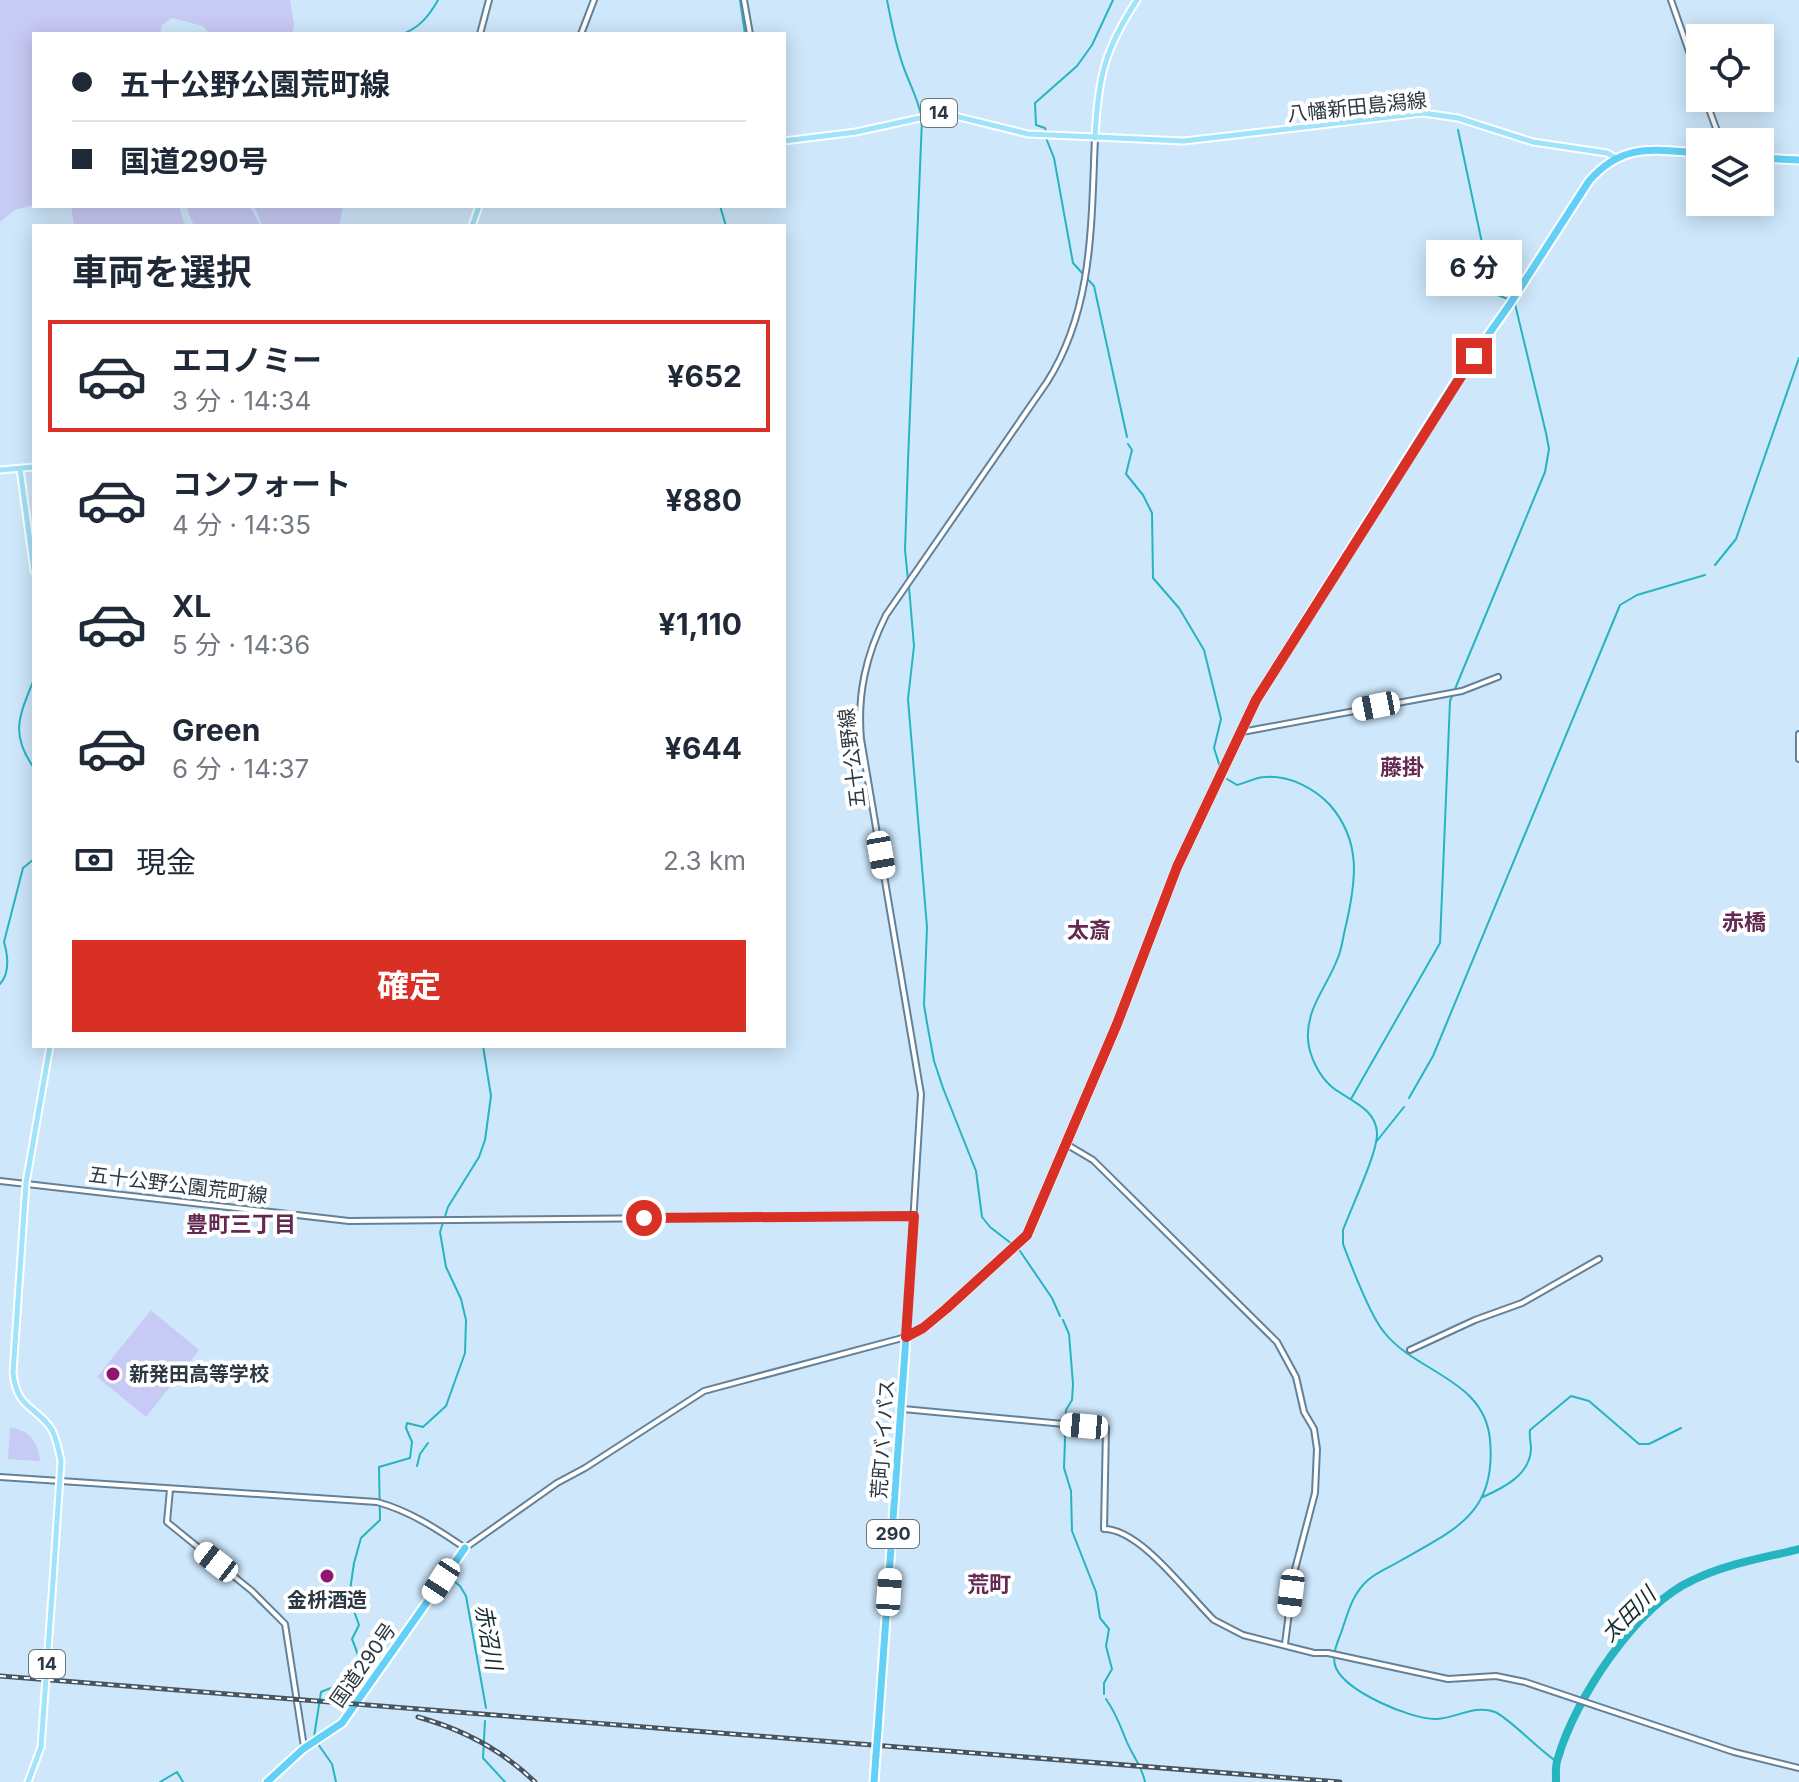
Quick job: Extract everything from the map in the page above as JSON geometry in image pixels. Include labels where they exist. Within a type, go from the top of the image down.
[{"type":"highway","points":[[906,1337],[946,1309],[1022,1241],[1117,1024],[1177,867],[1256,700],[1455,382],[1589,181],[1616,158],[1629,152],[1686,152]]},
{"type":"highway","points":[[1774,159],[1799,160]]},
{"type":"highway","name":"荒町バイパス","points":[[874,1782],[906,1337]]},
{"type":"highway","name":"国道290号","points":[[267,1782],[303,1749],[342,1723],[465,1548]]},
{"type":"main road","points":[[1095,138],[1097,101],[1104,65],[1114,36],[1137,0]]},
{"type":"main road","name":"14","points":[[786,141],[856,132],[943,113],[1028,134],[1095,138]]},
{"type":"main road","name":"八幡新田島潟線","points":[[1095,138],[1184,141],[1429,113],[1458,118],[1533,142],[1607,153],[1616,158]]},
{"type":"main road","points":[[0,470],[32,467]]},
{"type":"main road","points":[[20,469],[32,556]]},
{"type":"main road","name":"14","points":[[28,1782],[41,1747],[60,1482],[59,1449],[51,1430],[23,1402],[14,1384],[18,1268],[26,1183],[50,1048]]},
{"type":"street","points":[[481,32],[489,0]]},
{"type":"street","points":[[582,32],[594,0]]},
{"type":"street","points":[[744,0],[750,32]]},
{"type":"street","points":[[1671,0],[1686,43]]},
{"type":"street","name":"五十公野線","points":[[906,1337],[921,1094],[861,739],[864,673],[872,645],[886,615],[1047,382],[1068,345],[1082,300],[1088,264],[1095,138]]},
{"type":"street","points":[[1240,732],[1462,691],[1498,677]]},
{"type":"street","points":[[1799,734],[1799,759]]},
{"type":"street","points":[[1066,1144],[1093,1160],[1277,1342],[1296,1377],[1304,1412],[1314,1429],[1317,1449],[1315,1493],[1294,1573],[1285,1644]]},
{"type":"street","name":"五十公野公園荒町線","points":[[0,1181],[326,1219],[423,1221],[914,1216]]},
{"type":"street","points":[[1410,1350],[1522,1303],[1599,1259]]},
{"type":"street","points":[[0,1477],[380,1503],[423,1520],[465,1548],[557,1483],[704,1391],[906,1337]]},
{"type":"street","points":[[903,1409],[1106,1428],[1104,1529],[1115,1529],[1133,1538],[1222,1625],[1243,1635],[1314,1653],[1328,1653],[1448,1679],[1502,1677],[1734,1752],[1799,1768]]},
{"type":"street","points":[[170,1489],[167,1522],[252,1591],[285,1624],[303,1749]]},
{"type":"shaded area","points":[[0,0],[290,0],[292,32],[208,32],[203,26],[172,18],[162,25],[160,32],[32,32],[32,206],[15,210],[0,222]]},
{"type":"shaded area","points":[[71,208],[180,208],[184,224],[74,224]]},
{"type":"shaded area","points":[[187,208],[251,208],[259,224],[193,224]]},
{"type":"shaded area","points":[[255,208],[343,208],[339,224],[262,224]]},
{"type":"shaded area","points":[[151,1310],[199,1350],[146,1417],[97,1377]]},
{"type":"shaded area","points":[[10,1428],[23,1431],[32,1438],[40,1461],[8,1459]]},
{"type":"waterway","points":[[407,32],[424,20],[438,0]]},
{"type":"waterway","points":[[740,0],[745,32]]},
{"type":"waterway","points":[[887,0],[900,58],[922,119],[905,550],[908,580]]},
{"type":"waterway","points":[[1046,131],[1036,125],[1035,103],[1077,66],[1092,45],[1113,0]]},
{"type":"waterway","points":[[1351,1099],[1440,943],[1450,701],[1545,472],[1549,449],[1515,304],[1492,290],[1458,130]]},
{"type":"waterway","points":[[1046,138],[1054,158],[1073,263],[1094,286],[1127,437]]},
{"type":"waterway","points":[[721,208],[725,224]]},
{"type":"waterway","points":[[1715,565],[1736,539],[1799,358]]},
{"type":"waterway","points":[[1128,444],[1132,450],[1126,474],[1143,495],[1152,513],[1153,578],[1179,608],[1204,650],[1221,719],[1214,748],[1220,767]]},
{"type":"waterway","points":[[1409,1098],[1433,1056],[1620,605],[1637,595],[1705,575]]},
{"type":"waterway","points":[[909,587],[914,646],[908,699],[927,927],[924,1005],[934,1061],[976,1171],[982,1217],[1012,1244]]},
{"type":"waterway","points":[[32,684],[19,724],[21,744],[32,765]]},
{"type":"waterway","points":[[1227,779],[1237,785],[1265,777],[1283,778],[1300,784],[1330,805],[1347,833],[1354,862],[1349,909],[1339,956],[1318,998],[1308,1028],[1309,1045],[1319,1071],[1332,1087],[1367,1111],[1377,1133],[1369,1166],[1343,1230],[1343,1244],[1367,1303],[1384,1332],[1413,1358],[1447,1378],[1476,1403],[1485,1420],[1490,1440],[1490,1465],[1479,1503],[1454,1529],[1375,1574],[1363,1585],[1351,1604],[1336,1646],[1336,1668],[1342,1677],[1366,1695],[1424,1718],[1435,1719],[1480,1710],[1495,1712],[1556,1761]]},
{"type":"waterway","points":[[0,984],[7,964],[4,942],[23,868],[32,861]]},
{"type":"waterway","points":[[314,1737],[321,1692],[351,1681],[360,1673],[361,1666],[352,1639],[359,1625],[349,1597],[361,1538],[380,1520],[379,1467],[410,1458],[412,1442],[407,1423],[423,1427],[446,1406],[465,1353],[466,1320],[461,1299],[446,1267],[440,1232],[448,1207],[479,1157],[485,1140],[491,1096],[483,1048]]},
{"type":"waterway","points":[[1376,1142],[1404,1107]]},
{"type":"waterway","points":[[1020,1251],[1052,1298],[1060,1316]]},
{"type":"waterway","points":[[1063,1320],[1069,1334],[1073,1384],[1072,1400],[1066,1410],[1064,1468],[1071,1491],[1072,1531],[1096,1592],[1100,1618],[1109,1629],[1106,1646],[1112,1669],[1104,1683],[1104,1694]]},
{"type":"waterway","points":[[1483,1497],[1507,1485],[1521,1473],[1531,1449],[1530,1430],[1571,1396],[1589,1401],[1639,1444],[1649,1444],[1681,1428]]},
{"type":"waterway","name":"赤沼川","points":[[417,1466],[420,1454],[428,1443]]},
{"type":"waterway","name":"太田川","points":[[1556,1782],[1557,1761],[1578,1709],[1610,1657],[1650,1610],[1705,1574],[1799,1549]]},
{"type":"waterway","name":"赤沼川","points":[[449,1577],[466,1596],[486,1708]]},
{"type":"waterway","points":[[1106,1699],[1145,1782]]},
{"type":"waterway","name":"赤沼川","points":[[485,1721],[483,1758],[505,1782]]},
{"type":"waterway","points":[[318,1744],[332,1764],[336,1782]]},
{"type":"waterway","points":[[160,1782],[177,1772],[183,1782]]},
{"type":"railway","points":[[0,1676],[1340,1782]]},
{"type":"railway","points":[[418,1717],[481,1742],[535,1782]]},
{"type":"place","name":"新発田高等学校","points":[[113,1374]]},
{"type":"place","name":"金枡酒造","points":[[327,1576]]},
{"type":"district","name":"藤掛","points":[[1402,767]]},
{"type":"district","name":"赤橋","points":[[1744,922]]},
{"type":"district","name":"太斎","points":[[1089,930]]},
{"type":"district","name":"豊町三丁目","points":[[241,1224]]},
{"type":"district","name":"荒町","points":[[989,1584]]},
{"type":"route","points":[[644,1218],[914,1216],[906,1337],[946,1309],[1022,1241],[1117,1024],[1177,867],[1256,700],[1474,356]]}]
